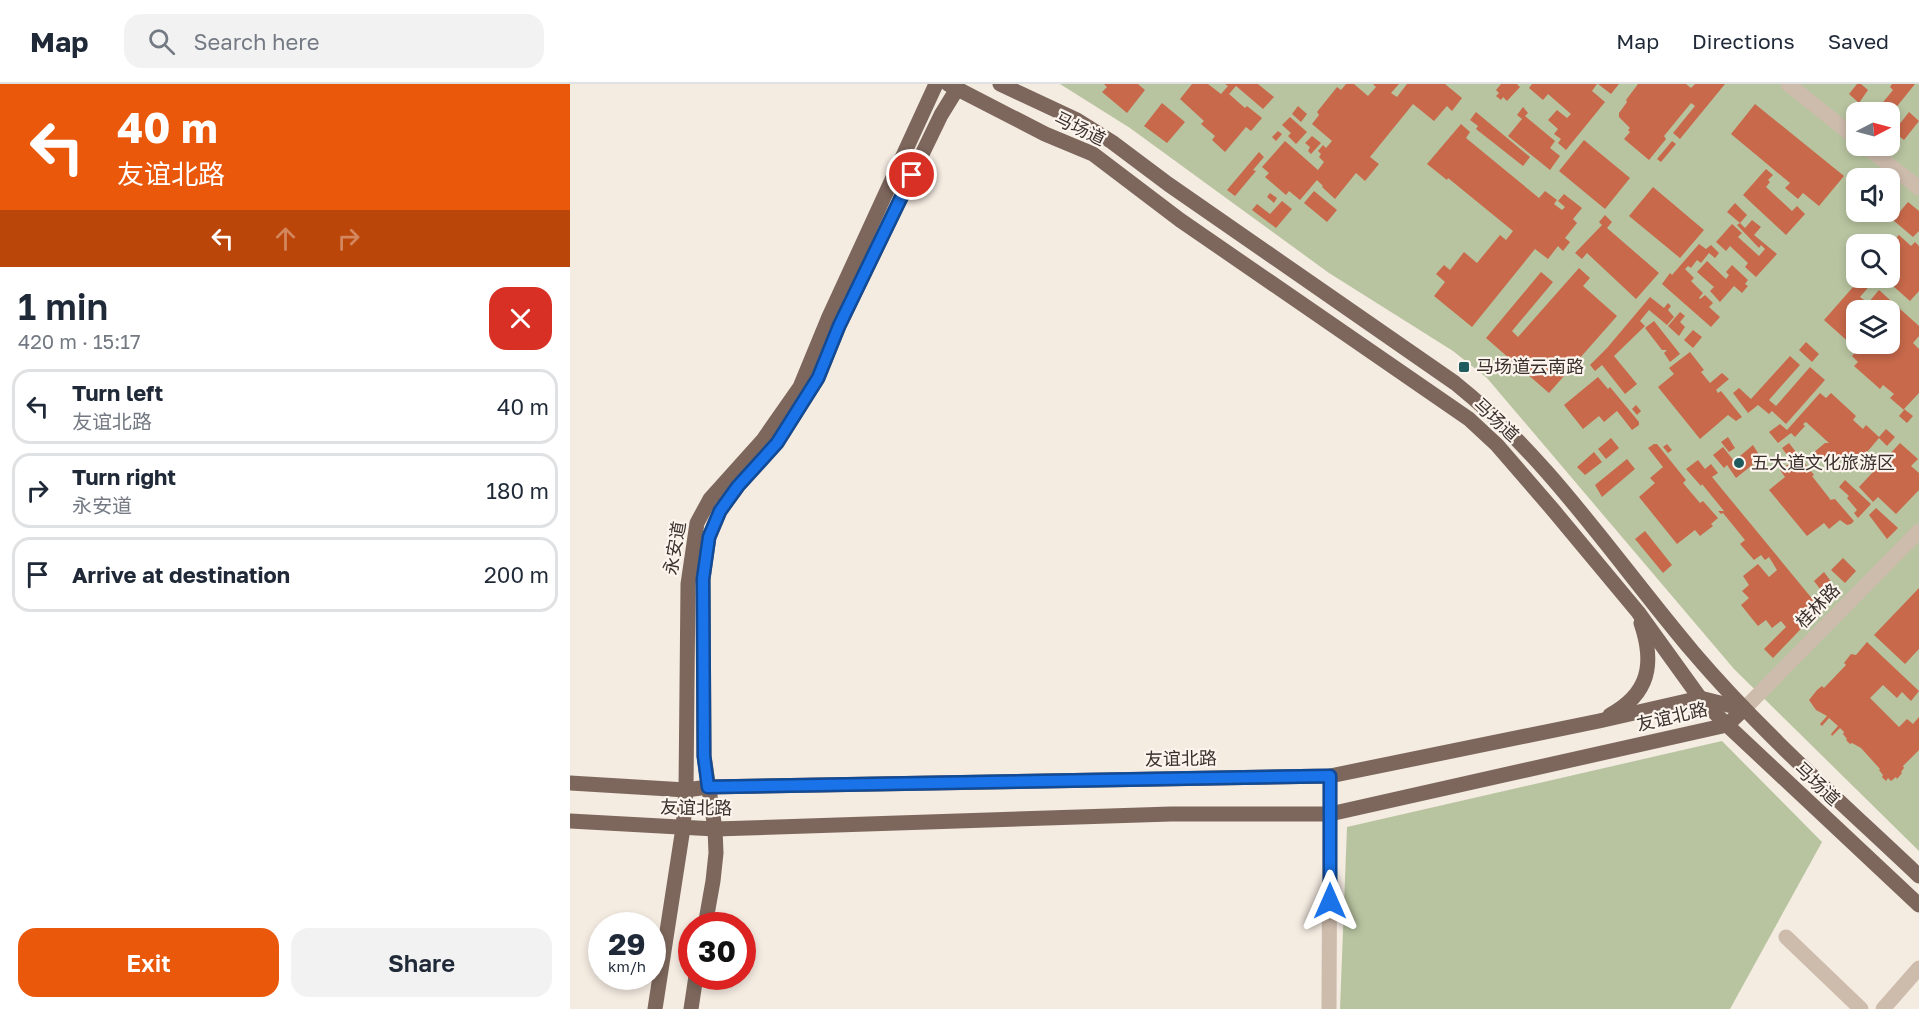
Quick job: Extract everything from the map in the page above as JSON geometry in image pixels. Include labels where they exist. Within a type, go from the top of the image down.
[{"type":"main road","name":"永安道","points":[[655,1009],[683,828],[686,790],[688,584],[697,523],[710,499],[763,440],[800,387],[828,319],[936,84]]},
{"type":"main road","name":"马场道","points":[[1000,84],[1077,120],[1112,142],[1168,184],[1455,383],[1480,403],[1531,454],[1693,652],[1744,710],[1919,876]]},
{"type":"main road","name":"永安道","points":[[707,912],[713,881],[715,829],[704,756],[703,579],[709,537],[720,511],[738,486],[777,443],[818,378],[839,326],[954,86]]},
{"type":"main road","name":"马场道","points":[[954,86],[1045,134],[1093,154],[1180,220],[1469,418],[1509,459],[1638,612],[1700,698],[1919,905]]},
{"type":"main road","points":[[1599,721],[1623,708],[1640,692],[1649,666],[1645,635],[1638,612]]},
{"type":"main road","name":"友谊北路","points":[[570,783],[686,790],[708,787],[1330,776],[1700,698],[1744,710]]},
{"type":"main road","name":"友谊北路","points":[[570,821],[715,829],[1171,814],[1330,814],[1726,725],[1744,710]]},
{"type":"main road","points":[[691,1009],[694,990]]},
{"type":"street","points":[[1788,84],[1846,130]]},
{"type":"street","points":[[1878,156],[1919,188]]},
{"type":"street","name":"桂林路","points":[[1744,710],[1919,531]]},
{"type":"street","points":[[1329,1009],[1330,776]]},
{"type":"street","points":[[1786,937],[1861,1009]]},
{"type":"street","points":[[1883,1009],[1919,968]]},
{"type":"green space","name":"五大道文化旅游区","points":[[1060,84],[1919,84],[1919,851],[1734,669],[1487,378],[1453,351],[1329,273],[1130,128]]},
{"type":"green space","points":[[1722,741],[1822,842],[1730,1009],[1340,1009],[1347,827]]},
{"type":"building","points":[[1104,84],[1138,84],[1145,90],[1127,113],[1102,92],[1107,87]]},
{"type":"building","points":[[1192,84],[1208,84],[1221,94],[1228,86],[1225,84],[1258,84],[1274,97],[1263,109],[1236,86],[1229,94],[1245,108],[1247,106],[1262,118],[1251,131],[1246,127],[1225,152],[1212,140],[1215,136],[1201,124],[1204,121],[1180,99]]},
{"type":"building","points":[[1346,84],[1354,84],[1368,96],[1376,87],[1373,84],[1399,84],[1391,93],[1397,97],[1407,84],[1445,84],[1462,98],[1452,111],[1447,106],[1434,121],[1413,104],[1370,157],[1379,164],[1365,181],[1356,173],[1335,199],[1317,180],[1300,200],[1289,191],[1286,195],[1265,177],[1269,173],[1262,167],[1285,141],[1318,170],[1324,162],[1319,157],[1321,154],[1318,151],[1323,145],[1326,148],[1332,141],[1312,124],[1319,115],[1317,112],[1337,87],[1341,90]]},
{"type":"building","points":[[1501,84],[1517,84],[1520,87],[1507,101],[1503,97],[1501,100],[1496,96],[1499,93],[1496,90]]},
{"type":"building","points":[[1532,84],[1597,84],[1592,91],[1605,102],[1566,150],[1558,143],[1561,139],[1554,134],[1558,129],[1548,120],[1557,110],[1567,118],[1571,114],[1548,94],[1543,100],[1529,88]]},
{"type":"building","points":[[1598,84],[1619,84],[1611,94]]},
{"type":"building","points":[[1638,84],[1686,84],[1691,88],[1695,84],[1725,84],[1680,139],[1673,133],[1695,106],[1691,103],[1664,136],[1666,139],[1649,160],[1624,139],[1630,132],[1628,130],[1630,128],[1619,117],[1626,100]]},
{"type":"building","points":[[1857,84],[1861,84],[1868,90],[1860,102],[1849,94]]},
{"type":"building","points":[[1892,84],[1915,84],[1900,103],[1883,102],[1893,90],[1890,87]]},
{"type":"building","points":[[1162,103],[1185,122],[1167,143],[1144,126]]},
{"type":"building","points":[[1755,104],[1844,176],[1819,206],[1803,193],[1798,199],[1785,188],[1790,183],[1731,134]]},
{"type":"building","points":[[1298,106],[1307,114],[1301,122],[1292,114]]},
{"type":"building","points":[[1523,107],[1528,113],[1525,116],[1555,141],[1550,148],[1560,156],[1550,170],[1508,136],[1522,119],[1517,115]]},
{"type":"building","points":[[1476,112],[1530,157],[1523,166],[1476,129],[1478,126],[1470,120]]},
{"type":"building","points":[[1909,112],[1919,121],[1904,140],[1900,137],[1900,124]]},
{"type":"building","points":[[1290,117],[1307,132],[1296,144],[1288,136],[1291,133],[1282,125]]},
{"type":"building","points":[[1461,124],[1470,132],[1466,138],[1539,198],[1545,191],[1557,200],[1554,204],[1562,210],[1565,207],[1558,201],[1564,194],[1582,208],[1573,219],[1577,223],[1565,238],[1570,242],[1563,251],[1558,246],[1548,259],[1535,249],[1472,327],[1434,296],[1445,282],[1436,274],[1444,265],[1450,270],[1464,252],[1477,263],[1500,235],[1506,240],[1513,231],[1448,178],[1447,180],[1427,164]]},
{"type":"building","points":[[1278,131],[1282,134],[1276,141],[1272,137]]},
{"type":"building","points":[[1312,136],[1321,143],[1311,154],[1308,151],[1310,147],[1305,143]]},
{"type":"building","points":[[1584,140],[1630,178],[1605,209],[1559,171]]},
{"type":"building","points":[[1672,141],[1676,144],[1661,162],[1657,159]]},
{"type":"building","points":[[1259,152],[1264,157],[1253,170],[1256,171],[1235,196],[1227,190]]},
{"type":"building","points":[[1766,169],[1773,175],[1766,187],[1792,211],[1797,206],[1805,214],[1786,235],[1743,195]]},
{"type":"building","points":[[1653,187],[1704,230],[1680,258],[1629,216]]},
{"type":"building","points":[[1314,191],[1337,210],[1327,222],[1304,203]]},
{"type":"building","points":[[1270,193],[1277,198],[1274,203],[1267,197]]},
{"type":"building","points":[[1282,201],[1292,209],[1276,228],[1252,210],[1257,204],[1270,214]]},
{"type":"building","points":[[1908,202],[1919,211],[1919,231],[1913,237],[1895,222],[1900,222],[1900,212]]},
{"type":"building","points":[[1735,203],[1747,215],[1740,223],[1727,212]]},
{"type":"building","points":[[1605,215],[1612,222],[1607,228],[1659,273],[1636,299],[1587,253],[1582,259],[1575,253],[1602,225],[1599,222]]},
{"type":"building","points":[[1752,220],[1761,227],[1754,235],[1777,254],[1756,277],[1745,267],[1748,263],[1730,246],[1726,251],[1716,242],[1732,224],[1742,233],[1738,237],[1759,256],[1765,249],[1761,245],[1759,248],[1737,225],[1740,223],[1745,228]]},
{"type":"building","points":[[1900,236],[1911,246],[1915,242],[1919,246],[1919,291],[1910,301],[1895,288],[1900,288]]},
{"type":"building","points":[[1699,244],[1706,249],[1711,245],[1719,253],[1715,258],[1709,253],[1701,263],[1697,260],[1691,268],[1688,266],[1685,269],[1694,278],[1691,281],[1703,293],[1699,298],[1705,295],[1713,303],[1709,307],[1720,317],[1711,327],[1662,284]]},
{"type":"building","points":[[1707,261],[1726,279],[1729,275],[1726,272],[1732,265],[1748,280],[1745,284],[1748,286],[1742,293],[1734,286],[1720,302],[1710,291],[1714,287],[1697,272]]},
{"type":"building","points":[[1579,268],[1590,278],[1583,286],[1617,316],[1549,393],[1486,338],[1541,272],[1553,282],[1512,331],[1518,337]]},
{"type":"building","points":[[1852,288],[1868,288],[1860,297],[1864,300],[1846,300],[1846,340],[1824,320]]},
{"type":"building","points":[[1879,290],[1890,300],[1871,300]]},
{"type":"building","points":[[1650,297],[1664,308],[1668,303],[1671,306],[1668,310],[1674,317],[1667,325],[1649,310],[1640,321],[1645,326],[1614,356],[1637,384],[1625,394],[1602,365],[1595,371],[1590,365]]},
{"type":"building","points":[[1900,309],[1919,326],[1919,336],[1913,343],[1919,349],[1919,393],[1904,409],[1913,416],[1907,423],[1899,416],[1904,410],[1890,398],[1894,394],[1883,385],[1880,389],[1854,366],[1858,362],[1852,356],[1854,354],[1900,354]]},
{"type":"building","points":[[1680,312],[1685,316],[1680,322],[1685,327],[1679,336],[1668,326]]},
{"type":"building","points":[[1654,321],[1680,354],[1670,362],[1664,353],[1667,350],[1662,350],[1645,328]]},
{"type":"building","points":[[1693,330],[1702,337],[1693,348],[1684,340]]},
{"type":"building","points":[[1806,342],[1819,354],[1812,362],[1799,350]]},
{"type":"building","points":[[1690,352],[1704,370],[1701,372],[1710,383],[1722,373],[1729,379],[1716,390],[1718,393],[1721,391],[1742,417],[1736,421],[1728,415],[1700,439],[1658,387],[1674,374],[1669,368]]},
{"type":"building","points":[[1790,356],[1800,365],[1769,400],[1776,406],[1810,367],[1825,380],[1786,424],[1772,411],[1769,414],[1758,405],[1748,413],[1733,393],[1739,388],[1751,399]]},
{"type":"building","points":[[1598,377],[1608,389],[1610,387],[1639,422],[1639,425],[1632,430],[1617,411],[1604,422],[1599,416],[1583,429],[1564,405]]},
{"type":"building","points":[[1820,393],[1826,398],[1831,393],[1856,416],[1853,420],[1863,429],[1866,425],[1879,437],[1886,429],[1895,437],[1887,446],[1879,438],[1856,465],[1842,455],[1832,470],[1813,453],[1825,443],[1829,443],[1806,422],[1795,437],[1791,433],[1778,443],[1769,432],[1780,424],[1787,430]]},
{"type":"building","points":[[1636,405],[1641,411],[1637,415],[1632,409]]},
{"type":"building","points":[[1728,437],[1735,448],[1729,452],[1721,442]]},
{"type":"building","points":[[1611,438],[1619,448],[1606,459],[1598,449]]},
{"type":"building","points":[[1789,443],[1814,475],[1812,476],[1829,500],[1835,499],[1854,521],[1851,524],[1847,525],[1840,520],[1829,529],[1824,523],[1807,536],[1769,490],[1785,477],[1780,470],[1792,462],[1782,448]]},
{"type":"building","points":[[1900,443],[1918,459],[1911,466],[1919,473],[1919,490],[1896,514],[1878,497],[1873,502],[1859,487]]},
{"type":"building","points":[[1657,444],[1686,480],[1683,483],[1700,503],[1703,501],[1718,518],[1711,524],[1713,526],[1700,536],[1695,530],[1677,544],[1639,497],[1655,483],[1650,478],[1663,467],[1648,448]]},
{"type":"building","points":[[1667,444],[1672,450],[1668,453],[1663,447]]},
{"type":"building","points":[[1753,445],[1761,458],[1736,478],[1727,465],[1724,468],[1713,455],[1723,447],[1734,461]]},
{"type":"building","points":[[1594,452],[1602,462],[1585,475],[1577,467]]},
{"type":"building","points":[[1627,459],[1635,469],[1602,497],[1595,485]]},
{"type":"building","points":[[1698,460],[1705,469],[1711,464],[1718,473],[1712,477],[1819,607],[1819,610],[1773,658],[1764,649],[1786,627],[1781,621],[1772,628],[1766,620],[1758,626],[1741,605],[1749,598],[1742,591],[1749,585],[1743,576],[1758,564],[1769,577],[1777,570],[1769,557],[1765,560],[1761,555],[1754,560],[1740,544],[1745,540],[1723,513],[1718,511],[1724,511],[1702,484],[1701,486],[1686,469]]},
{"type":"building","points":[[1845,480],[1871,504],[1858,518],[1854,513],[1857,510],[1847,498],[1849,496],[1839,487]]},
{"type":"building","points":[[1876,508],[1898,528],[1887,539],[1869,515]]},
{"type":"building","points":[[1645,531],[1672,565],[1663,573],[1635,539]]},
{"type":"building","points":[[1843,558],[1856,571],[1845,583],[1831,570]]},
{"type":"building","points":[[1824,572],[1838,591],[1830,599],[1814,581]]},
{"type":"building","points":[[1919,588],[1919,649],[1905,664],[1874,635]]},
{"type":"building","points":[[1867,642],[1919,691],[1911,701],[1902,692],[1897,698],[1883,685],[1870,698],[1899,727],[1907,719],[1913,724],[1919,717],[1919,750],[1903,766],[1902,773],[1897,779],[1896,777],[1891,781],[1888,778],[1886,781],[1882,777],[1880,769],[1861,748],[1846,740],[1840,728],[1832,736],[1831,734],[1838,726],[1829,718],[1822,726],[1820,724],[1827,716],[1816,710],[1809,700],[1846,665],[1844,663],[1851,654],[1856,655]]},
{"type":"place","name":"马场道云南路","points":[[1464,367]]},
{"type":"place","name":"五大道文化旅游区","points":[[1739,463]]},
{"type":"route","points":[[912,175],[839,326],[818,378],[777,443],[738,486],[720,511],[709,537],[703,579],[704,756],[708,787],[1330,776],[1330,901]]}]
